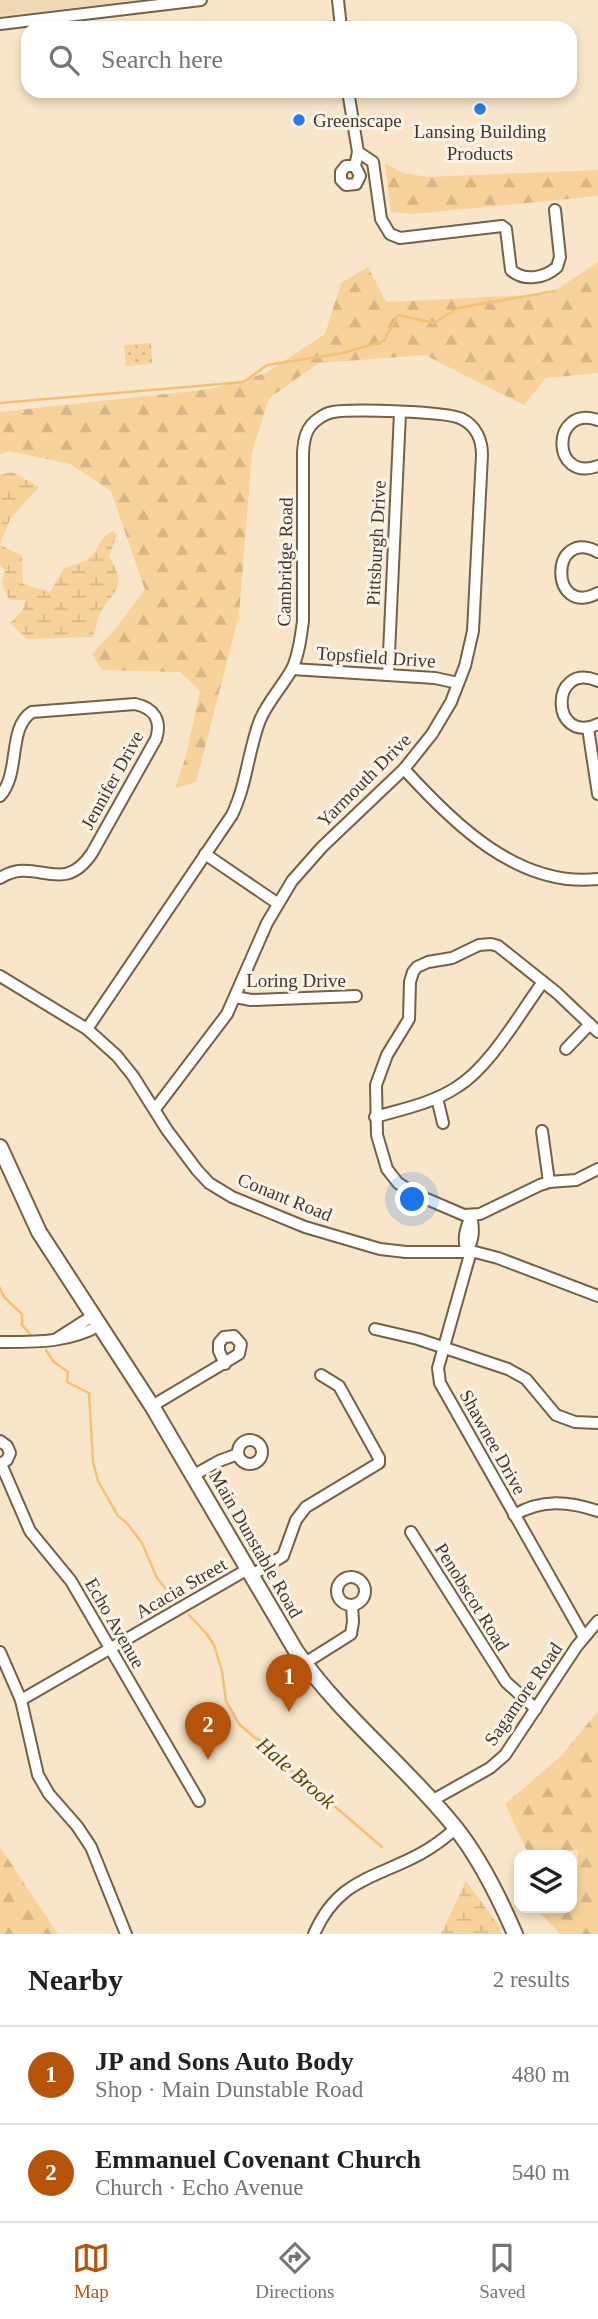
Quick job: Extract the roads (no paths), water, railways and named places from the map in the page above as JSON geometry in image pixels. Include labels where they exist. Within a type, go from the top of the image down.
[{"type":"main road","name":"Main Dunstable Road","points":[[0,1147],[39,1232],[152,1406],[305,1663],[456,1828],[489,1881],[515,1934]]},
{"type":"street","points":[[25,21],[201,0]]},
{"type":"street","points":[[338,0],[340,21]]},
{"type":"street","points":[[0,24],[21,21]]},
{"type":"street","points":[[349,98],[358,152],[355,166]]},
{"type":"street","points":[[358,152],[373,162],[381,219],[390,234],[400,238],[502,226],[506,229],[511,270],[519,276],[538,277],[557,267],[560,257],[555,210]]},
{"type":"street","name":"Cambridge Road","points":[[87,1029],[237,804],[261,717],[270,699],[292,669],[303,621],[303,469],[306,433],[316,420],[332,412],[400,413]]},
{"type":"street","name":"Pittsburgh Drive","points":[[388,675],[400,413]]},
{"type":"street","name":"Yarmouth Drive","points":[[155,1109],[217,1028],[236,997],[255,947],[277,903],[292,881],[322,847],[404,769],[432,734],[465,666],[473,631],[482,445],[475,429],[462,419],[444,414],[400,413]]},
{"type":"street","points":[[598,420],[585,418],[573,422],[565,430],[562,443],[565,455],[573,465],[586,468],[598,466]]},
{"type":"street","points":[[598,552],[584,548],[573,551],[564,559],[560,574],[563,586],[572,594],[584,597],[598,593]]},
{"type":"street","name":"Topsfield Drive","points":[[292,669],[435,678],[458,683]]},
{"type":"street","points":[[598,681],[587,678],[574,680],[561,697],[565,718],[575,726],[593,726],[598,793]]},
{"type":"street","name":"Jennifer Drive","points":[[0,796],[10,780],[22,720],[32,712],[135,704],[148,708],[159,724],[156,739],[92,853],[81,867],[67,875],[27,870],[12,871],[0,878]]},
{"type":"street","points":[[404,769],[448,814],[504,858],[567,880],[598,879]]},
{"type":"street","points":[[205,854],[277,903]]},
{"type":"street","points":[[566,1049],[594,1028],[498,946],[479,945],[453,958],[417,967],[411,977],[409,1019],[387,1055],[376,1084],[375,1117],[383,1160],[398,1183],[425,1199],[471,1216],[549,1182],[576,1180],[598,1169]]},
{"type":"street","name":"Conant Road","points":[[0,976],[87,1029],[117,1056],[203,1177],[232,1197],[304,1227],[380,1249],[406,1252],[469,1251],[498,1258],[598,1296]]},
{"type":"street","points":[[375,1117],[437,1098],[460,1086],[476,1072],[543,982]]},
{"type":"street","name":"Loring Drive","points":[[236,997],[251,1000],[356,996]]},
{"type":"street","points":[[437,1098],[443,1123]]},
{"type":"street","points":[[542,1131],[549,1182]]},
{"type":"street","name":"Shawnee Drive","points":[[471,1216],[474,1226],[472,1242],[438,1368],[442,1388],[584,1637]]},
{"type":"street","points":[[0,1342],[30,1343],[57,1338],[97,1320]]},
{"type":"street","points":[[375,1329],[443,1348],[520,1375],[551,1411],[562,1419],[598,1423]]},
{"type":"street","points":[[152,1406],[225,1364]]},
{"type":"street","name":"Acacia Street","points":[[21,1700],[283,1556],[296,1520],[306,1507],[379,1463],[379,1458],[339,1386],[321,1375]]},
{"type":"street","name":"Echo Avenue","points":[[0,1441],[8,1446],[10,1453],[7,1460],[1,1464],[30,1531],[39,1545],[63,1570],[199,1801]]},
{"type":"street","points":[[194,1475],[224,1458],[239,1454]]},
{"type":"street","points":[[514,1515],[531,1506],[555,1502],[581,1505],[598,1511]]},
{"type":"street","name":"Penobscot Road","points":[[411,1532],[506,1682],[536,1709]]},
{"type":"street","points":[[305,1663],[351,1634],[352,1605]]},
{"type":"street","name":"Sagamore Road","points":[[433,1800],[498,1762],[512,1746],[584,1637],[598,1621]]},
{"type":"street","points":[[0,1653],[21,1700],[38,1774],[49,1794],[91,1847],[126,1934]]},
{"type":"street","points":[[314,1934],[327,1910],[347,1889],[421,1853],[456,1828]]},
{"type":"waterway","points":[[0,403],[244,382],[267,365],[343,353],[384,341],[398,315],[434,323],[458,308],[555,291]]},
{"type":"waterway","name":"Hale Brook","points":[[0,1288],[4,1297],[22,1314],[22,1325],[30,1334]]},
{"type":"waterway","name":"Hale Brook","points":[[46,1350],[54,1362],[68,1372],[67,1382],[89,1393],[93,1462],[98,1481],[118,1516],[142,1543],[157,1578],[176,1602]]},
{"type":"waterway","name":"Hale Brook","points":[[189,1615],[214,1645],[222,1671],[226,1701],[239,1724],[255,1738],[268,1744],[287,1769],[302,1775],[382,1847]]},
{"type":"place","name":"Lansing Building Products","points":[[480,109]]},
{"type":"place","name":"Greenscape","points":[[299,120]]},
{"type":"place","name":"JP and Sons Auto Body","points":[[289,1712]]},
{"type":"place","name":"Emmanuel Covenant Church","points":[[208,1760]]}]
